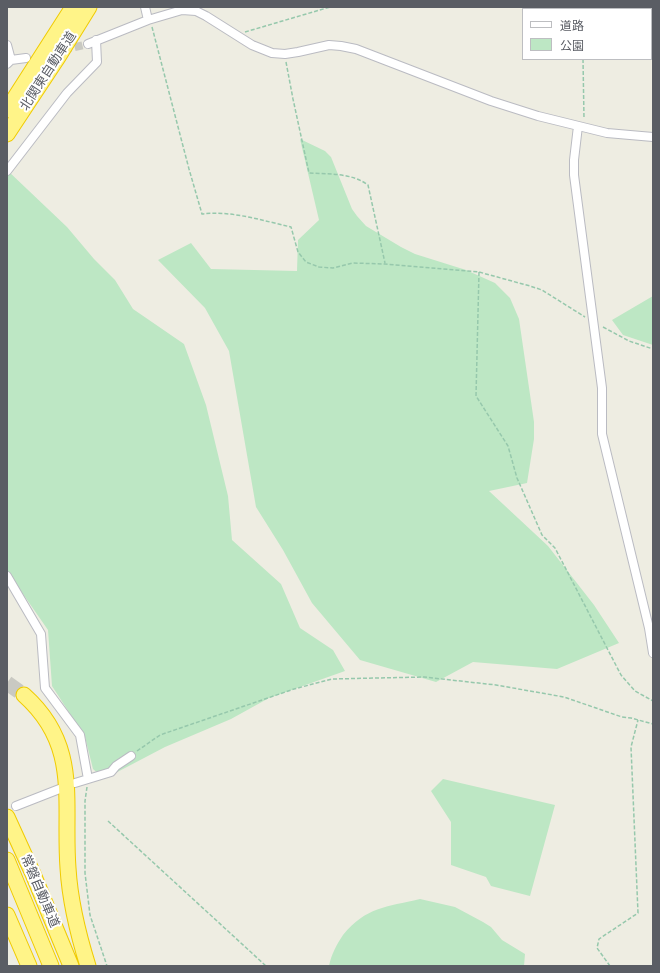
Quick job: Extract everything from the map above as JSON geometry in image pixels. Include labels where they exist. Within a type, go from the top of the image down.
[{"type":"highway","name":"北関東自動車道","points":[[7,110],[73,7]]},
{"type":"highway","name":"北関東自動車道","points":[[7,134],[89,7]]},
{"type":"highway","points":[[24,695],[35,704],[50,725],[63,759],[67,778],[68,866],[70,886],[78,930],[88,966]]},
{"type":"highway","name":"常磐自動車道","points":[[12,812],[36,881],[71,966]]},
{"type":"highway","name":"常磐自動車道","points":[[7,860],[51,966]]},
{"type":"highway","points":[[7,915],[29,966]]},
{"type":"highway","points":[[7,924],[16,937]]},
{"type":"street","points":[[145,7],[148,20]]},
{"type":"street","points":[[88,44],[148,20],[182,10],[196,11],[252,46],[272,53],[285,54],[310,51],[329,45],[356,49],[491,101],[538,116],[607,133],[653,136]]},
{"type":"street","points":[[7,171],[67,93],[97,62],[96,40]]},
{"type":"street","points":[[7,45],[9,62],[26,58]]},
{"type":"street","points":[[581,127],[574,160],[574,175],[602,388],[602,434],[647,620],[653,654]]},
{"type":"street","points":[[7,576],[41,634],[45,688],[80,735],[88,779]]},
{"type":"street","points":[[75,783],[111,772],[116,766],[131,756]]},
{"type":"street","points":[[12,812],[62,788]]},
{"type":"path","points":[[236,35],[330,7]]},
{"type":"path","points":[[148,20],[152,26],[186,162],[202,214],[213,212],[235,215],[291,227],[298,252],[306,262],[318,267],[333,268],[353,263],[386,264],[479,272],[530,286],[542,290],[592,321],[629,341],[653,349]]},
{"type":"path","points":[[285,54],[293,99],[310,173],[346,176],[363,181],[368,185],[386,264]]},
{"type":"path","points":[[581,127],[583,60]]},
{"type":"path","points":[[479,272],[476,396],[508,446],[517,478],[542,535],[555,548],[621,675],[635,691],[653,701]]},
{"type":"path","points":[[131,756],[160,735],[287,692],[332,679],[424,677],[496,685],[564,697],[622,717],[653,724]]},
{"type":"path","points":[[610,966],[597,948],[599,939],[638,913],[631,747],[638,720]]},
{"type":"path","points":[[88,779],[85,801],[85,873],[90,915],[107,966]]},
{"type":"path","points":[[108,822],[266,966]]},
{"type":"green space","points":[[300,139],[325,151],[331,157],[352,209],[366,226],[415,254],[466,270],[495,283],[510,298],[519,319],[534,422],[534,439],[527,483],[489,491],[548,546],[594,605],[619,643],[557,669],[473,662],[436,682],[360,660],[312,603],[283,550],[256,507],[229,351],[205,308],[158,260],[191,243],[211,269],[297,271],[298,240],[319,220]]},
{"type":"green space","points":[[7,170],[67,227],[94,259],[115,280],[133,309],[184,344],[206,405],[228,496],[232,540],[281,584],[300,628],[333,650],[345,671],[269,698],[231,719],[165,747],[104,779],[93,769],[85,737],[52,686],[48,630],[7,571]]},
{"type":"green space","points":[[653,296],[653,345],[623,335],[612,320]]},
{"type":"green space","points":[[443,779],[555,805],[530,896],[491,886],[486,877],[451,865],[451,822],[431,791]]},
{"type":"green space","points":[[420,899],[455,907],[491,927],[502,940],[525,954],[524,966],[329,966],[334,950],[343,935],[360,919],[377,910]]},
{"type":"tunnel","points":[[63,50],[88,44]]},
{"type":"tunnel","points":[[7,683],[24,695]]}]
